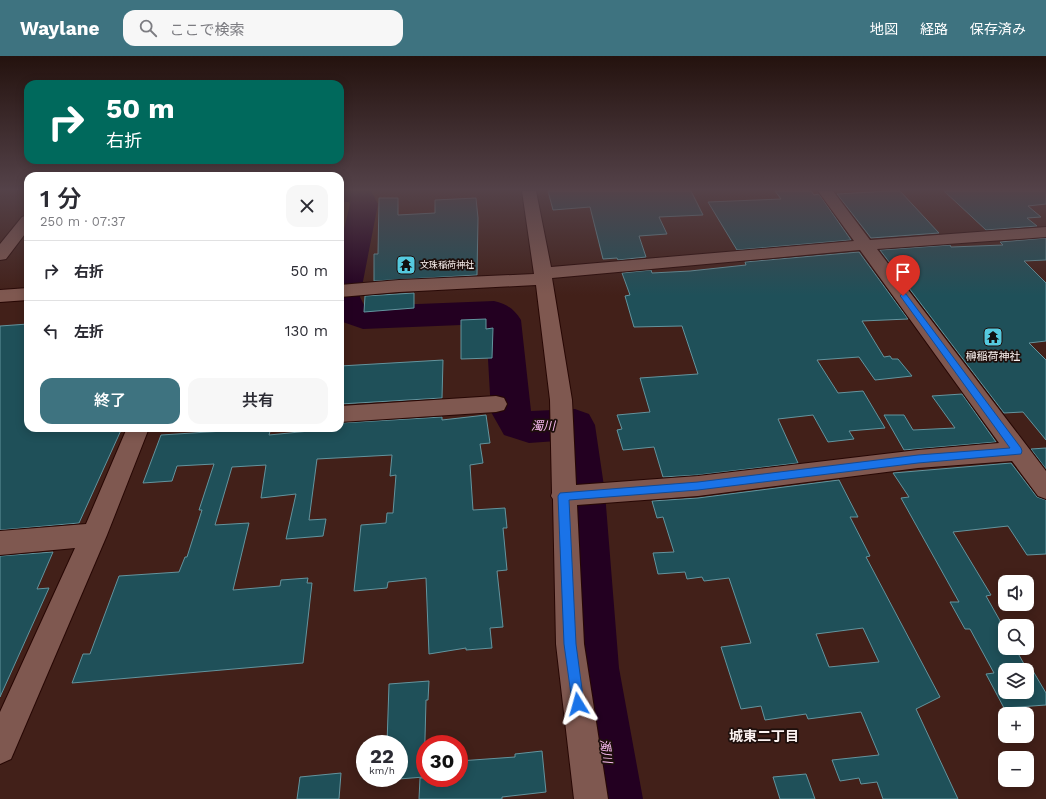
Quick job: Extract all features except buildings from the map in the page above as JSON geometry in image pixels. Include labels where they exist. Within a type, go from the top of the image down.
[{"type":"street","points":[[0,255],[23,226]]},
{"type":"street","points":[[535,226],[544,276],[561,400],[563,496],[570,644],[591,799]]},
{"type":"street","points":[[851,226],[1046,489]]},
{"type":"street","points":[[344,291],[544,276],[866,245],[1046,232]]},
{"type":"street","points":[[0,296],[24,294]]},
{"type":"street","points":[[344,414],[496,404]]},
{"type":"street","points":[[0,748],[94,535],[136,432]]},
{"type":"street","points":[[563,496],[698,486],[918,459],[1017,451]]},
{"type":"street","points":[[0,543],[94,535]]},
{"type":"waterway","name":"濁川","points":[[344,297],[359,226]]},
{"type":"waterway","name":"濁川","points":[[344,297],[350,312],[363,318],[494,312],[504,320],[511,412],[518,424],[529,427],[575,425],[583,493],[592,668],[613,799]]},
{"type":"place","name":"文珠稲荷神社","points":[[406,265]]},
{"type":"place","name":"榊稲荷神社","points":[[993,337]]},
{"type":"district","name":"城東二丁目","points":[[764,736]]},
{"type":"route","points":[[578,704],[570,644],[563,496],[583,493],[698,486],[918,459],[1017,451],[903,296]]}]
